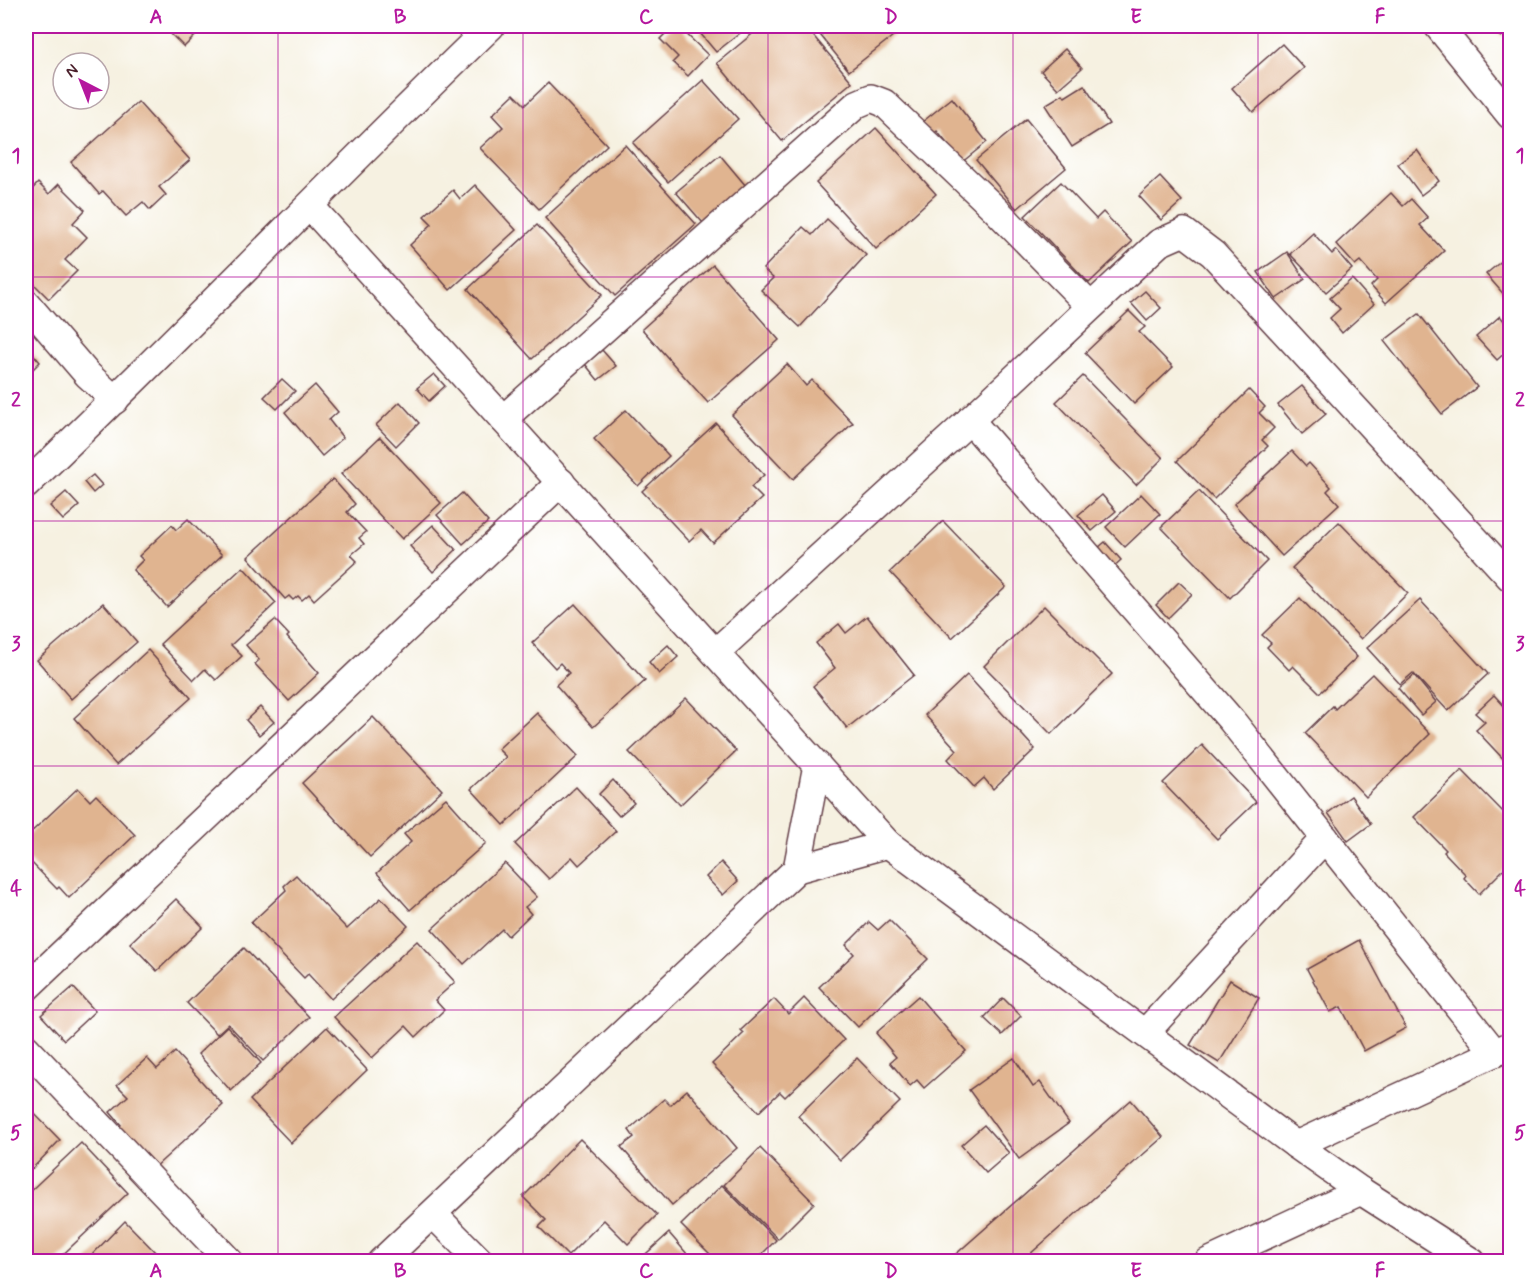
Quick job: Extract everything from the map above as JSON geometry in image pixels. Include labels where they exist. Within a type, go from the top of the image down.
[{"type":"street","points":[[26,485],[115,400],[400,113],[491,26]]},
{"type":"street","points":[[1438,26],[1510,115]]},
{"type":"street","points":[[503,419],[857,104],[871,98],[884,103],[994,208],[1090,306]]},
{"type":"street","points":[[310,206],[888,844],[1296,1145],[1361,1191],[1472,1262]]},
{"type":"street","points":[[716,652],[970,420],[1159,243],[1184,232],[1213,254],[1510,578]]},
{"type":"street","points":[[26,303],[87,374],[115,400]]},
{"type":"street","points":[[970,420],[1232,721],[1325,838],[1503,1049],[1296,1145]]},
{"type":"street","points":[[26,988],[561,482]]},
{"type":"street","points":[[797,868],[817,765]]},
{"type":"street","points":[[1144,1033],[1325,838]]},
{"type":"street","points":[[381,1262],[797,868],[888,844]]},
{"type":"street","points":[[26,1048],[231,1262]]},
{"type":"street","points":[[1208,1262],[1361,1191]]},
{"type":"street","points":[[433,1214],[480,1262]]},
{"type":"building","points":[[181,26],[185,26],[195,36],[184,47],[171,34]]},
{"type":"building","points":[[673,26],[678,26],[708,55],[688,76],[673,62],[678,57],[660,39]]},
{"type":"building","points":[[706,26],[749,26],[716,52],[700,33]]},
{"type":"building","points":[[762,26],[805,26],[852,82],[782,141],[717,63]]},
{"type":"building","points":[[813,26],[893,26],[898,32],[849,71]]},
{"type":"building","points":[[1492,26],[1510,26],[1510,29],[1501,37]]},
{"type":"building","points":[[1282,44],[1304,68],[1253,112],[1232,88]]},
{"type":"building","points":[[1065,49],[1082,68],[1058,89],[1041,71]]},
{"type":"building","points":[[703,80],[738,119],[668,182],[633,143]]},
{"type":"building","points":[[548,83],[607,145],[539,209],[480,148],[503,127],[492,115],[514,94],[525,105]]},
{"type":"building","points":[[1084,85],[1109,124],[1072,147],[1045,105],[1063,94],[1065,97]]},
{"type":"building","points":[[952,98],[987,142],[956,167],[944,151],[950,147],[937,131],[931,136],[921,123]]},
{"type":"building","points":[[138,102],[190,160],[159,187],[166,195],[150,210],[143,202],[126,216],[103,191],[99,194],[71,162]]},
{"type":"building","points":[[1026,119],[1066,168],[1017,209],[976,160]]},
{"type":"building","points":[[876,128],[936,194],[876,249],[816,183]]},
{"type":"building","points":[[625,145],[696,224],[615,296],[545,218]]},
{"type":"building","points":[[1417,150],[1439,181],[1421,195],[1398,164]]},
{"type":"building","points":[[720,155],[746,186],[703,223],[676,192]]},
{"type":"building","points":[[1160,177],[1182,201],[1161,220],[1139,196]]},
{"type":"building","points":[[1061,182],[1096,219],[1103,212],[1132,242],[1089,283],[1025,216]]},
{"type":"building","points":[[38,183],[49,194],[59,184],[85,210],[73,223],[87,237],[65,260],[77,271],[49,299],[26,276],[26,196]]},
{"type":"building","points":[[475,185],[516,230],[450,290],[410,245],[432,224],[424,216],[453,190],[460,199]]},
{"type":"building","points":[[1391,193],[1403,206],[1411,199],[1428,218],[1420,225],[1444,251],[1386,303],[1371,286],[1377,280],[1360,261],[1355,265],[1336,244]]},
{"type":"building","points":[[827,219],[866,255],[800,327],[761,290],[773,278],[763,269],[803,227],[812,235]]},
{"type":"building","points":[[537,225],[602,295],[532,359],[468,289]]},
{"type":"building","points":[[1313,233],[1332,254],[1336,250],[1352,269],[1326,292],[1290,254]]},
{"type":"building","points":[[1287,252],[1305,279],[1276,299],[1258,272]]},
{"type":"building","points":[[1510,254],[1510,293],[1506,297],[1486,274]]},
{"type":"building","points":[[713,265],[779,340],[708,403],[642,329]]},
{"type":"building","points":[[1352,279],[1374,304],[1342,333],[1330,318],[1340,309],[1330,298]]},
{"type":"building","points":[[1145,291],[1161,308],[1147,321],[1131,303]]},
{"type":"building","points":[[1129,311],[1145,327],[1139,332],[1173,367],[1134,404],[1085,353]]},
{"type":"building","points":[[1419,314],[1477,387],[1442,414],[1384,341]]},
{"type":"building","points":[[1500,316],[1510,328],[1510,348],[1497,360],[1476,337]]},
{"type":"building","points":[[26,346],[40,362],[26,376]]},
{"type":"building","points":[[602,350],[616,366],[598,380],[585,364]]},
{"type":"building","points":[[787,364],[806,386],[812,380],[853,423],[793,479],[732,415]]},
{"type":"building","points":[[434,374],[445,386],[429,401],[417,388]]},
{"type":"building","points":[[1083,376],[1163,458],[1136,485],[1056,402]]},
{"type":"building","points":[[282,379],[295,391],[277,409],[264,397]]},
{"type":"building","points":[[315,385],[338,412],[329,420],[343,438],[322,456],[285,412]]},
{"type":"building","points":[[1302,386],[1326,414],[1302,434],[1278,405]]},
{"type":"building","points":[[1249,390],[1265,407],[1259,413],[1274,428],[1262,440],[1268,446],[1214,499],[1177,461]]},
{"type":"building","points":[[400,402],[419,423],[396,446],[376,425]]},
{"type":"building","points":[[626,410],[669,456],[638,486],[594,439]]},
{"type":"building","points":[[716,423],[764,475],[751,487],[762,498],[713,543],[701,530],[689,541],[642,491]]},
{"type":"building","points":[[380,437],[441,503],[402,539],[341,474]]},
{"type":"building","points":[[1292,451],[1306,466],[1309,463],[1331,487],[1327,491],[1339,504],[1282,556],[1234,504]]},
{"type":"building","points":[[93,475],[102,485],[93,493],[84,482]]},
{"type":"building","points":[[333,479],[355,504],[347,512],[366,532],[359,538],[364,544],[351,555],[357,561],[314,600],[309,594],[302,600],[298,596],[293,600],[289,596],[285,599],[248,557]]},
{"type":"building","points":[[1199,491],[1267,561],[1230,598],[1161,527]]},
{"type":"building","points":[[66,492],[79,506],[63,520],[50,506]]},
{"type":"building","points":[[462,493],[488,522],[463,544],[437,515]]},
{"type":"building","points":[[1141,494],[1160,514],[1125,547],[1106,527]]},
{"type":"building","points":[[1102,495],[1116,511],[1092,531],[1078,515]]},
{"type":"building","points":[[188,519],[222,555],[167,607],[133,570],[143,560],[139,556],[172,525],[176,530]]},
{"type":"building","points":[[943,521],[1006,587],[952,638],[890,572]]},
{"type":"building","points":[[1339,522],[1408,593],[1361,639],[1292,568]]},
{"type":"building","points":[[433,525],[456,550],[433,572],[410,546]]},
{"type":"building","points":[[1105,542],[1121,560],[1109,571],[1092,553]]},
{"type":"building","points":[[243,567],[276,603],[231,645],[242,656],[216,680],[205,669],[194,680],[160,644]]},
{"type":"building","points":[[1179,582],[1192,594],[1168,618],[1156,605]]},
{"type":"building","points":[[1300,598],[1357,657],[1320,693],[1293,666],[1289,670],[1267,647],[1271,643],[1262,635]]},
{"type":"building","points":[[1420,600],[1488,674],[1448,711],[1413,673],[1400,684],[1367,648]]},
{"type":"building","points":[[103,603],[137,642],[71,699],[37,660]]},
{"type":"building","points":[[575,604],[645,681],[593,727],[556,685],[569,673],[560,663],[555,668],[532,643]]},
{"type":"building","points":[[1044,606],[1112,674],[1051,734],[984,666]]},
{"type":"building","points":[[867,616],[914,675],[847,728],[813,686],[835,668],[816,643],[839,624],[846,633]]},
{"type":"building","points":[[275,620],[319,673],[289,701],[255,664],[259,660],[246,645]]},
{"type":"building","points":[[668,645],[678,657],[659,674],[649,662]]},
{"type":"building","points":[[148,650],[191,698],[116,765],[74,718]]},
{"type":"building","points":[[1372,674],[1430,734],[1366,797],[1305,733],[1333,706],[1335,709]]},
{"type":"building","points":[[967,675],[1035,749],[993,789],[984,778],[974,787],[948,759],[957,750],[925,715]]},
{"type":"building","points":[[1414,675],[1436,702],[1421,715],[1398,688]]},
{"type":"building","points":[[1494,695],[1506,708],[1510,704],[1510,766],[1476,730],[1485,722],[1475,713]]},
{"type":"building","points":[[686,698],[736,751],[680,805],[629,752]]},
{"type":"building","points":[[260,707],[274,722],[259,735],[246,720]]},
{"type":"building","points":[[537,713],[578,756],[504,825],[471,789],[506,757],[498,749]]},
{"type":"building","points":[[373,717],[442,790],[370,857],[302,783]]},
{"type":"building","points":[[1202,745],[1256,802],[1217,839],[1163,783]]},
{"type":"building","points":[[1462,770],[1510,819],[1510,863],[1479,894],[1464,878],[1466,875],[1444,852],[1446,850],[1414,817]]},
{"type":"building","points":[[613,780],[634,803],[619,816],[599,794]]},
{"type":"building","points":[[576,787],[616,831],[579,865],[572,857],[549,879],[515,844]]},
{"type":"building","points":[[78,788],[90,801],[96,795],[135,835],[69,898],[26,857],[26,837]]},
{"type":"building","points":[[1351,796],[1371,824],[1348,841],[1328,813]]},
{"type":"building","points":[[446,798],[486,843],[410,910],[377,873],[411,842],[404,834]]},
{"type":"building","points":[[721,862],[738,881],[723,895],[706,877]]},
{"type":"building","points":[[505,863],[537,897],[525,907],[531,914],[508,936],[502,929],[464,964],[432,929]]},
{"type":"building","points":[[296,875],[347,929],[381,898],[408,926],[331,999],[308,974],[304,978],[251,923],[286,890],[284,886]]},
{"type":"building","points":[[176,899],[203,927],[157,971],[130,943]]},
{"type":"building","points":[[889,920],[928,959],[858,1027],[819,987],[854,954],[846,945],[869,922],[878,930]]},
{"type":"building","points":[[1359,940],[1406,1028],[1364,1051],[1341,1007],[1330,1012],[1307,969]]},
{"type":"building","points":[[417,941],[455,982],[435,1000],[444,1010],[416,1037],[406,1026],[372,1058],[334,1017]]},
{"type":"building","points":[[244,948],[309,1017],[263,1061],[228,1024],[217,1034],[187,1003]]},
{"type":"building","points":[[1230,980],[1259,998],[1219,1063],[1190,1045]]},
{"type":"building","points":[[73,987],[95,1011],[64,1040],[41,1015]]},
{"type":"building","points":[[918,996],[966,1051],[924,1088],[917,1080],[910,1086],[890,1062],[896,1057],[876,1033]]},
{"type":"building","points":[[804,998],[844,1040],[785,1097],[780,1092],[759,1112],[712,1064],[744,1033],[741,1030],[774,999],[788,1014]]},
{"type":"building","points":[[1003,998],[1021,1016],[1002,1035],[984,1018]]},
{"type":"building","points":[[227,1026],[261,1063],[231,1091],[198,1054]]},
{"type":"building","points":[[327,1027],[367,1070],[291,1143],[250,1100]]},
{"type":"building","points":[[175,1052],[223,1105],[153,1169],[116,1129],[121,1125],[110,1112],[128,1096],[117,1085],[147,1058],[157,1069]]},
{"type":"building","points":[[857,1058],[900,1102],[840,1160],[798,1116]]},
{"type":"building","points":[[1014,1058],[1033,1087],[1040,1082],[1069,1123],[1019,1159],[969,1090]]},
{"type":"building","points":[[687,1090],[737,1148],[672,1205],[621,1147],[634,1137],[629,1130],[664,1099],[670,1105]]},
{"type":"building","points":[[1131,1100],[1163,1137],[1021,1262],[947,1262]]},
{"type":"building","points":[[26,1105],[60,1140],[26,1175]]},
{"type":"building","points":[[984,1125],[1009,1153],[986,1173],[961,1145]]},
{"type":"building","points":[[580,1139],[657,1215],[628,1244],[604,1220],[568,1256],[539,1227],[546,1220],[523,1197]]},
{"type":"building","points":[[81,1143],[128,1193],[55,1262],[38,1262],[26,1248],[26,1195]]},
{"type":"building","points":[[760,1148],[814,1203],[778,1239],[724,1185]]},
{"type":"building","points":[[722,1185],[776,1240],[754,1262],[718,1262],[681,1225]]},
{"type":"building","points":[[125,1221],[156,1253],[147,1262],[85,1262]]},
{"type":"building","points":[[669,1233],[694,1262],[637,1262]]}]
